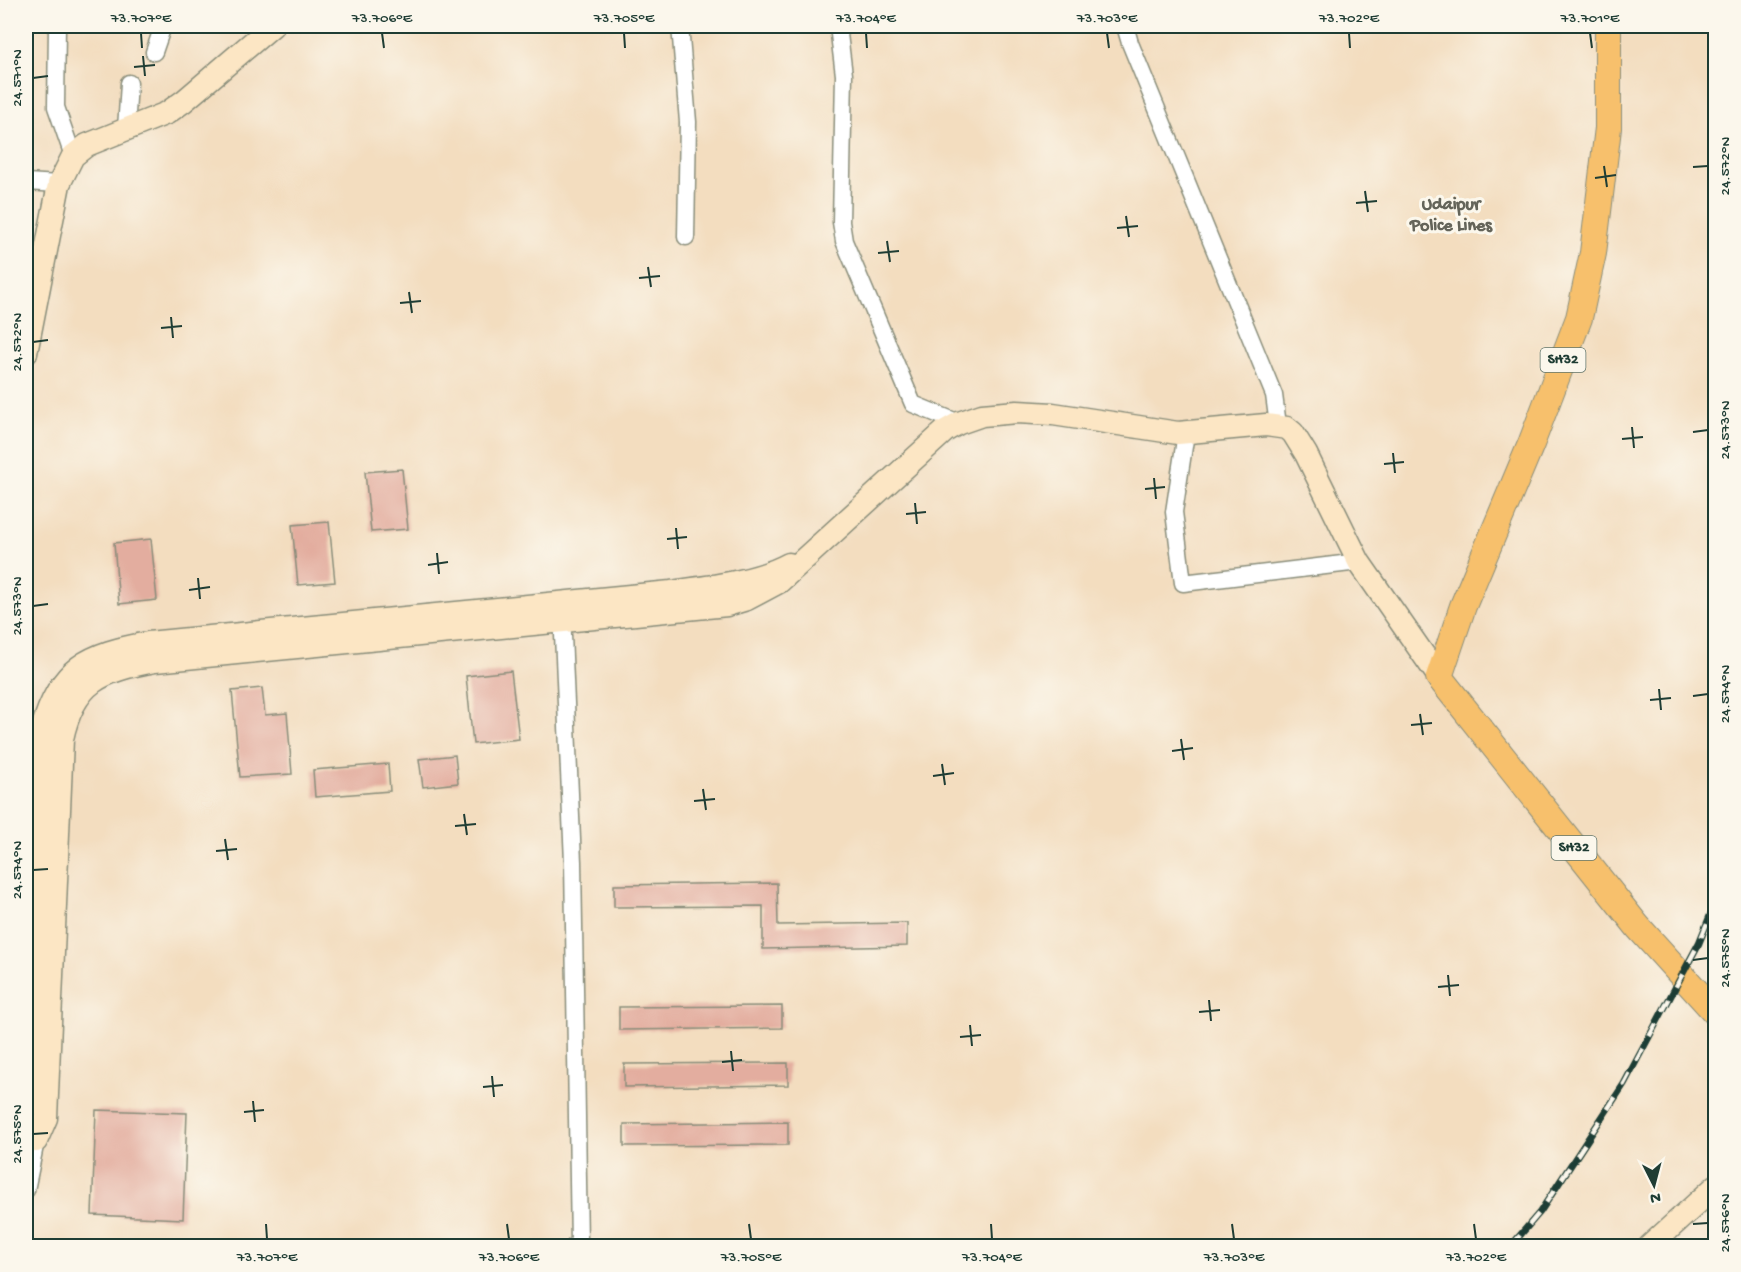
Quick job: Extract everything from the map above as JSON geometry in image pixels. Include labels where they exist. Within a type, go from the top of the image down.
[{"type":"main road","name":"SH32","points":[[1608,26],[1608,128],[1593,253],[1579,318],[1531,444],[1463,606],[1439,677],[1638,927],[1716,1013]]},
{"type":"street","points":[[57,26],[56,107],[73,156]]},
{"type":"street","points":[[154,52],[163,26]]},
{"type":"street","points":[[26,353],[59,184],[73,156],[87,145],[152,120],[176,107],[272,26]]},
{"type":"street","points":[[680,26],[688,140],[686,237]]},
{"type":"street","points":[[838,26],[844,75],[841,222],[844,241],[913,404],[959,423]]},
{"type":"street","points":[[1125,26],[1274,395],[1278,426]]},
{"type":"street","points":[[126,129],[129,83]]},
{"type":"street","points":[[26,182],[59,184]]},
{"type":"street","points":[[26,1190],[61,751],[69,714],[84,689],[97,678],[112,670],[155,661],[562,612],[727,605],[765,591],[779,582],[945,431],[982,415],[1033,412],[1170,433],[1278,426],[1287,428],[1293,433],[1306,454],[1359,562],[1439,677]]},
{"type":"street","points":[[1186,433],[1174,512],[1183,584],[1359,562]]},
{"type":"street","points":[[562,612],[573,862],[579,1246]]},
{"type":"street","points":[[1650,1246],[1716,1186]]},
{"type":"building","points":[[402,469],[408,529],[371,532],[365,472]]},
{"type":"building","points":[[329,522],[335,582],[298,585],[292,525]]},
{"type":"building","points":[[151,539],[157,600],[119,604],[114,543]]},
{"type":"building","points":[[511,671],[519,739],[473,744],[466,676]]},
{"type":"building","points":[[262,688],[265,715],[287,713],[292,774],[240,777],[232,691]]},
{"type":"building","points":[[455,755],[458,783],[423,787],[419,759]]},
{"type":"building","points":[[388,764],[390,791],[315,797],[313,770]]},
{"type":"building","points":[[777,883],[778,925],[907,923],[907,946],[763,949],[763,906],[614,907],[614,885]]},
{"type":"building","points":[[782,1006],[782,1028],[619,1030],[619,1007]]},
{"type":"building","points":[[788,1063],[788,1085],[624,1087],[624,1064]]},
{"type":"building","points":[[96,1110],[187,1113],[183,1219],[92,1215]]},
{"type":"building","points":[[788,1122],[788,1145],[624,1146],[624,1124]]},
{"type":"railway","points":[[1511,1246],[1540,1212],[1624,1084],[1699,943],[1716,901]]},
{"type":"district","name":"Udaipur Police Lines","points":[[1451,215]]}]
